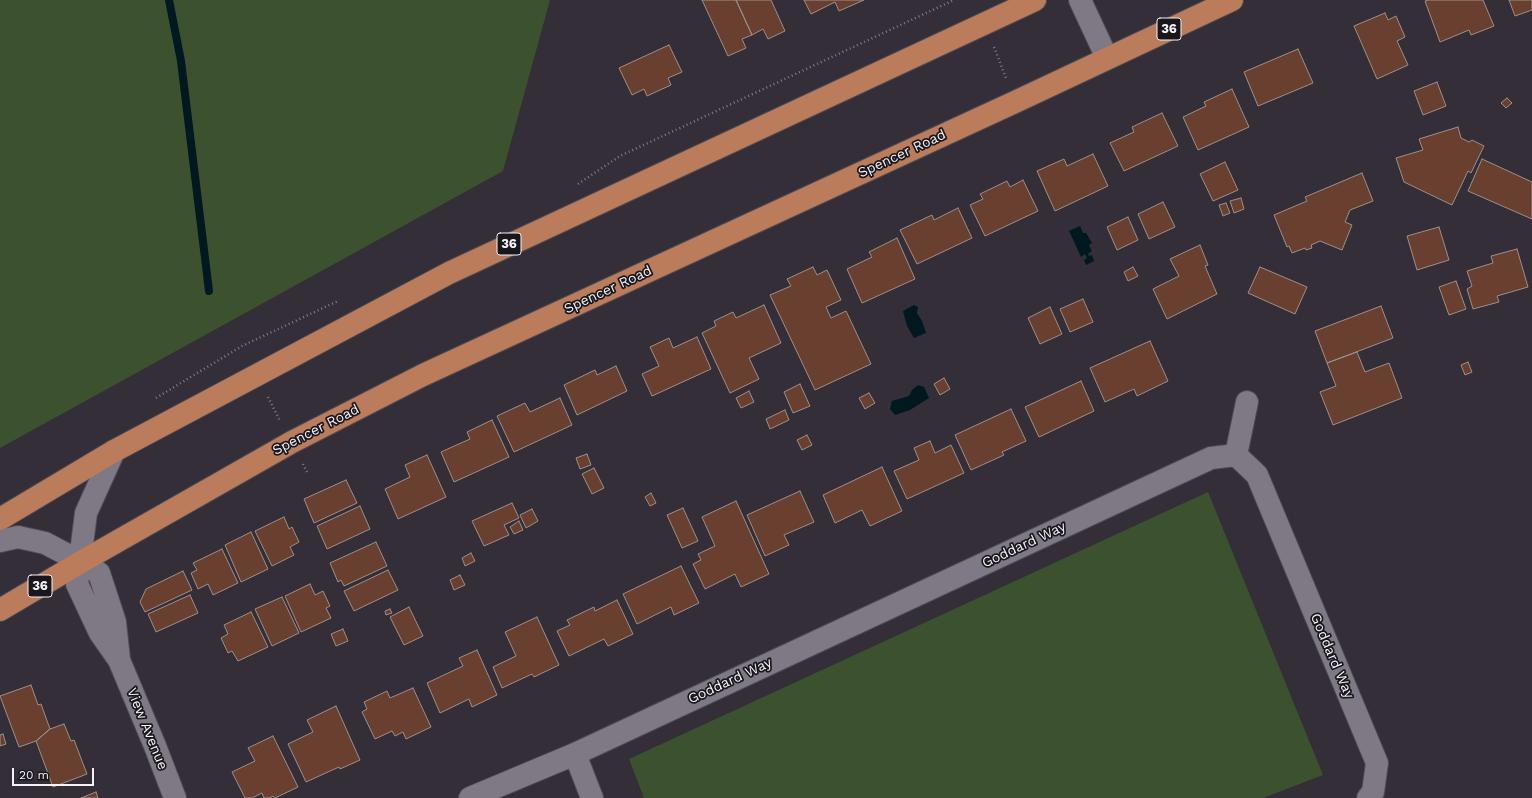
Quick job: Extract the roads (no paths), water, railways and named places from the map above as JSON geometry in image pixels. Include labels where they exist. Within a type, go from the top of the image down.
[{"type":"main road","name":"36","points":[[0,519],[114,452],[449,272],[1035,0]]},
{"type":"main road","name":"Spencer Road","points":[[0,610],[81,562],[292,442],[423,375],[1015,102],[1232,0]]},
{"type":"street","points":[[1080,0],[1107,58]]},
{"type":"street","points":[[1236,455],[1247,402]]},
{"type":"street","name":"View Avenue","points":[[114,452],[86,513],[81,562],[77,584],[100,633],[119,660],[155,746],[174,798]]},
{"type":"street","name":"Goddard Way","points":[[470,798],[575,754],[1211,458],[1236,455],[1257,475],[1376,763],[1373,792],[1368,798]]},
{"type":"street","points":[[0,541],[18,537],[45,543],[81,562]]},
{"type":"street","points":[[575,754],[592,798]]},
{"type":"water","points":[[1080,226],[1083,233],[1086,233],[1092,243],[1089,245],[1092,251],[1088,254],[1089,256],[1092,255],[1094,261],[1086,265],[1084,260],[1087,258],[1085,254],[1081,257],[1069,231]]},
{"type":"water","points":[[914,305],[918,307],[917,313],[922,321],[926,333],[914,338],[907,326],[903,311]]},
{"type":"water","points":[[918,385],[924,387],[929,398],[910,410],[895,415],[890,409],[892,401],[909,396],[912,390]]},
{"type":"waterway","points":[[169,0],[181,61],[209,291]]}]
